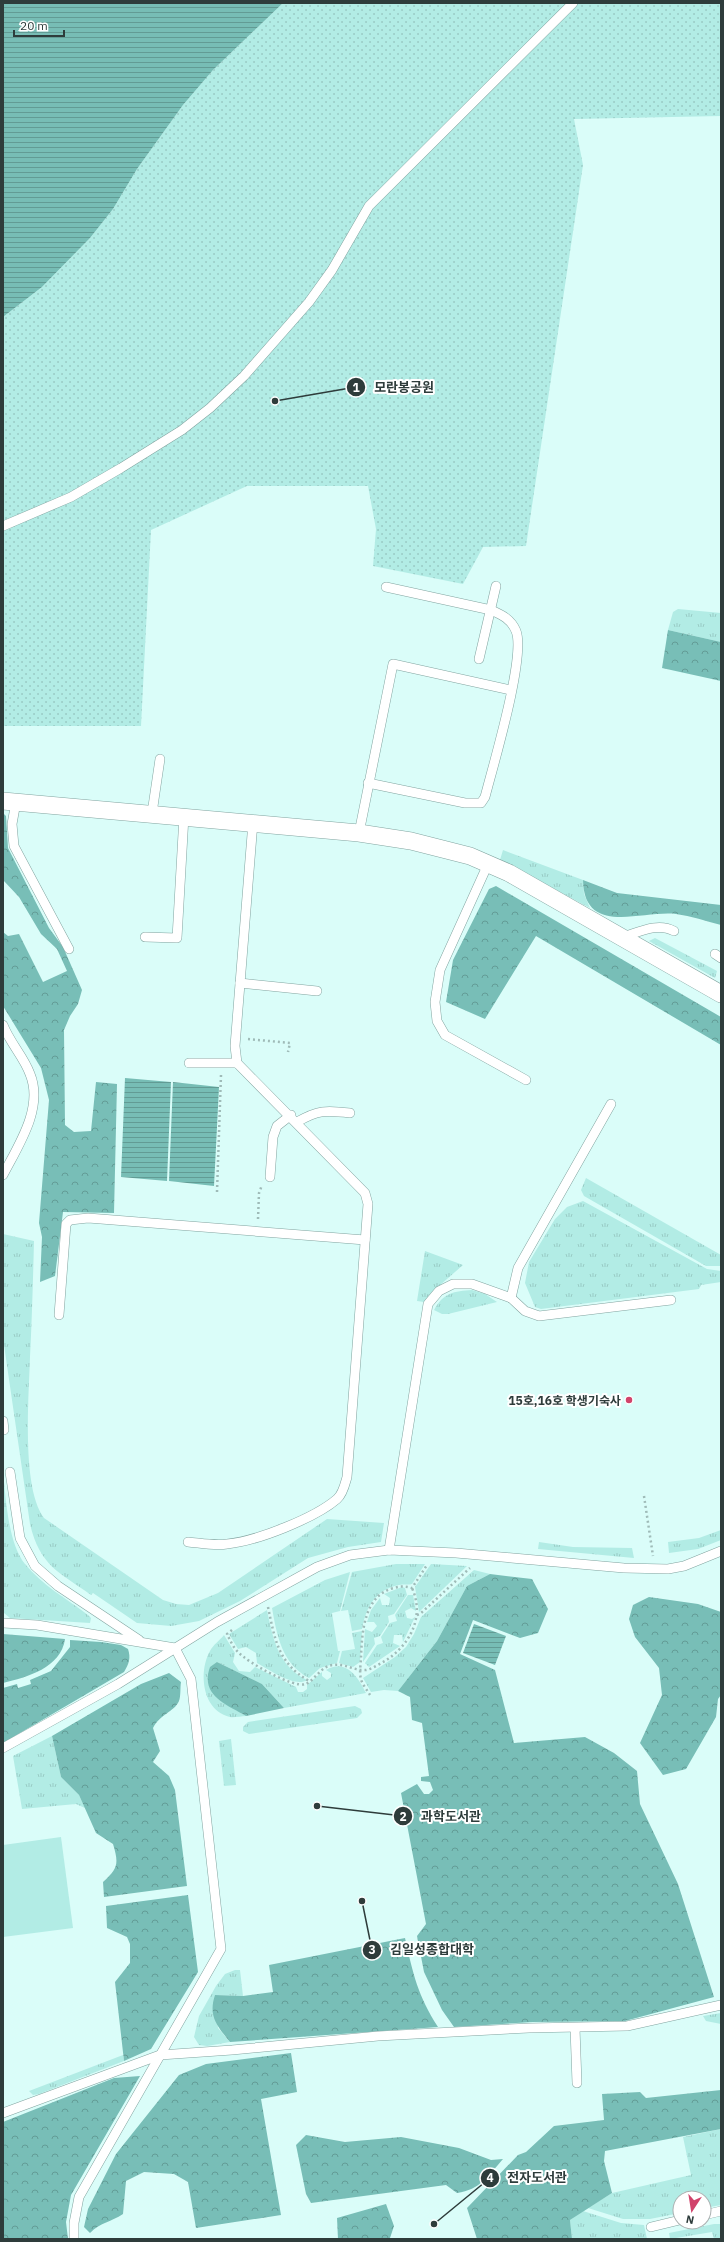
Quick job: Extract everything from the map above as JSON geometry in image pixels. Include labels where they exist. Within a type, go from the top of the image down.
[{"type":"street","points":[[9,802],[152,813],[359,833],[411,841],[470,856],[509,873],[721,994]]},
{"type":"lane","points":[[3,526],[71,497],[182,430],[210,408],[244,376],[309,302],[332,270],[369,206],[573,3]]},
{"type":"lane","points":[[479,659],[496,586]]},
{"type":"lane","points":[[368,783],[465,804],[481,803],[485,797],[512,690],[516,664],[516,632],[507,617],[491,610],[386,587]]},
{"type":"lane","points":[[359,833],[393,664],[512,690]]},
{"type":"lane","points":[[152,813],[160,759]]},
{"type":"lane","points":[[9,802],[14,846],[69,949]]},
{"type":"lane","points":[[145,937],[177,938],[184,816]]},
{"type":"lane","points":[[188,1542],[227,1545],[268,1534],[311,1515],[338,1498],[344,1488],[347,1477],[368,1204],[365,1193],[294,1118],[237,1063],[236,1038],[253,822]]},
{"type":"lane","points":[[488,864],[440,970],[435,1002],[437,1021],[445,1035],[526,1080]]},
{"type":"lane","points":[[623,938],[648,929],[662,927],[674,932]]},
{"type":"lane","points":[[240,983],[317,991]]},
{"type":"lane","points":[[3,1025],[30,1073],[36,1090],[34,1104],[21,1140],[3,1175]]},
{"type":"lane","points":[[189,1063],[237,1063]]},
{"type":"lane","points":[[511,1298],[518,1268],[611,1104]]},
{"type":"lane","points":[[270,1177],[273,1137],[277,1126],[294,1118],[315,1112],[328,1110],[350,1113]]},
{"type":"lane","points":[[59,1315],[66,1224],[70,1220],[88,1218],[365,1240]]},
{"type":"lane","points":[[389,1550],[428,1304],[439,1291],[453,1284],[472,1284],[511,1298],[524,1311],[539,1316],[671,1300]]},
{"type":"lane","points":[[10,1472],[20,1538],[35,1566],[58,1586],[142,1641]]},
{"type":"lane","points":[[3,1748],[118,1684],[217,1622],[317,1567],[350,1555],[389,1550],[471,1554],[624,1568],[668,1569],[684,1566],[721,1551]]},
{"type":"lane","points":[[3,1624],[37,1625],[142,1641],[175,1648]]},
{"type":"lane","points":[[74,2239],[74,2223],[79,2197],[221,1949],[191,1679],[175,1648]]},
{"type":"lane","points":[[3,2113],[160,2055],[232,2050],[378,2036],[529,2028],[627,2026],[721,2005]]},
{"type":"lane","points":[[576,2028],[577,2083]]},
{"type":"lane","points":[[651,2226],[672,2222]]},
{"type":"path","points":[[236,1038],[290,1043],[288,1052]]},
{"type":"path","points":[[217,1192],[221,1063]]},
{"type":"path","points":[[258,1232],[260,1187],[270,1177]]},
{"type":"path","points":[[644,1496],[653,1556]]},
{"type":"path","points":[[412,1588],[430,1561],[423,1561]]},
{"type":"path","points":[[417,1615],[420,1614],[475,1563]]},
{"type":"path","points":[[370,1695],[361,1679],[362,1638],[369,1609],[375,1598],[392,1588],[402,1586],[412,1588]]},
{"type":"path","points":[[237,1626],[227,1634],[238,1652],[256,1666],[291,1682],[306,1684],[321,1670],[331,1665],[341,1664],[361,1670],[368,1670],[377,1666],[404,1646],[412,1632],[417,1615],[417,1601],[412,1588]]},
{"type":"path","points":[[263,1610],[275,1602]]},
{"type":"path","points":[[268,1606],[280,1653],[289,1666],[310,1681]]},
{"type":"green space","points":[[283,3],[721,3],[721,116],[574,119],[583,165],[526,546],[483,547],[463,584],[373,566],[376,529],[368,486],[247,486],[151,530],[141,726],[3,726],[3,317],[42,287],[90,238],[113,209],[137,169],[183,105],[213,70]]},
{"type":"green space","points":[[678,609],[721,613],[721,642],[668,630],[673,612]]},
{"type":"green space","points":[[668,630],[721,642],[721,681],[662,668]]},
{"type":"green space","points":[[3,813],[6,816],[8,848],[49,928],[63,947],[82,990],[78,1004],[70,1016],[64,1030],[65,1125],[74,1132],[91,1131],[96,1082],[117,1084],[114,1213],[63,1212],[55,1276],[40,1282],[42,1237],[39,1223],[49,1100],[41,1068],[3,1006],[3,932],[8,936],[19,934],[43,982],[67,971],[57,949],[41,934],[19,897],[3,880]]},
{"type":"green space","points":[[503,850],[583,880],[584,894],[590,908],[500,860]]},
{"type":"green space","points":[[583,880],[617,893],[721,905],[721,925],[676,914],[632,917],[604,915],[593,909],[586,898]]},
{"type":"green space","points":[[496,886],[721,1017],[721,1045],[536,936],[485,1019],[446,1002],[453,960],[489,889]]},
{"type":"green space","points":[[655,938],[717,971],[715,978],[649,941]]},
{"type":"green space","points":[[586,1178],[721,1255],[721,1266],[706,1266],[584,1196],[581,1190]]},
{"type":"green space","points":[[583,1201],[707,1269],[721,1271],[721,1282],[701,1285],[699,1289],[541,1309],[535,1307],[525,1283],[529,1262],[555,1219],[567,1207]]},
{"type":"green space","points":[[3,1234],[34,1241],[28,1440],[32,1486],[37,1504],[44,1518],[163,1600],[176,1604],[189,1605],[218,1593],[327,1519],[384,1523],[381,1542],[348,1547],[308,1558],[240,1601],[199,1621],[171,1626],[137,1623],[93,1593],[91,1595],[60,1574],[45,1559],[39,1550],[30,1524],[3,1338]]},
{"type":"green space","points":[[425,1251],[463,1265],[431,1293],[424,1302],[417,1301]]},
{"type":"green space","points":[[472,1290],[485,1294],[497,1302],[448,1314],[442,1314],[434,1310],[437,1304],[445,1296],[454,1292]]},
{"type":"green space","points":[[3,1472],[11,1533],[19,1555],[39,1579],[88,1615],[91,1618],[90,1623],[10,1618],[4,1613]]},
{"type":"green space","points":[[721,1530],[721,1540],[698,1549],[669,1553],[668,1542],[699,1538]]},
{"type":"green space","points":[[539,1542],[573,1547],[632,1548],[634,1558],[538,1549]]},
{"type":"green space","points":[[396,1564],[425,1564],[412,1584],[391,1587],[378,1595],[369,1606],[362,1629],[352,1631],[348,1610],[341,1611],[352,1572]]},
{"type":"green space","points":[[431,1564],[467,1566],[419,1612],[415,1587]]},
{"type":"green space","points":[[474,1570],[490,1574],[467,1586],[437,1641],[398,1691],[384,1690],[371,1692],[363,1678],[395,1657],[406,1647],[414,1634],[421,1617]]},
{"type":"green space","points":[[350,1572],[340,1611],[332,1613],[338,1651],[340,1651],[337,1663],[320,1668],[309,1678],[293,1665],[282,1648],[276,1629],[272,1608],[325,1580]]},
{"type":"green space","points":[[490,1574],[532,1579],[548,1609],[538,1633],[520,1638],[473,1620],[460,1654],[495,1670],[514,1743],[585,1737],[614,1753],[637,1771],[640,1804],[678,1884],[714,1997],[625,2021],[533,2022],[454,2027],[442,2010],[424,1972],[417,1936],[426,1924],[401,1793],[417,1784],[424,1794],[429,1794],[433,1790],[430,1782],[421,1781],[421,1777],[429,1776],[422,1723],[412,1720],[410,1697],[398,1691],[437,1641],[467,1586]]},
{"type":"green space","points":[[402,1587],[405,1588],[407,1595],[394,1614],[388,1616],[389,1622],[380,1636],[374,1638],[375,1644],[363,1662],[365,1629],[372,1632],[377,1626],[374,1622],[367,1622],[371,1610],[380,1598],[382,1605],[389,1605],[390,1598],[384,1594]]},
{"type":"green space","points":[[408,1595],[413,1595],[416,1611],[411,1608],[405,1611],[407,1618],[412,1619],[415,1617],[403,1642],[402,1635],[394,1635],[393,1643],[400,1646],[369,1667],[365,1663],[377,1645],[383,1643],[381,1637],[390,1623],[397,1621],[395,1615]]},
{"type":"green space","points":[[649,1597],[698,1604],[721,1612],[721,1695],[718,1699],[716,1717],[686,1769],[663,1775],[640,1743],[662,1695],[659,1668],[635,1637],[629,1619],[633,1605]]},
{"type":"green space","points":[[267,1610],[278,1651],[289,1667],[307,1680],[296,1682],[275,1674],[257,1663],[256,1653],[246,1647],[238,1649],[229,1634]]},
{"type":"green space","points":[[362,1631],[360,1662],[353,1667],[339,1663],[342,1651],[355,1649],[352,1633]]},
{"type":"green space","points":[[3,1634],[65,1639],[62,1649],[57,1657],[42,1670],[22,1678],[3,1683]]},
{"type":"green space","points":[[224,1635],[235,1653],[233,1662],[239,1671],[250,1672],[255,1667],[296,1687],[298,1692],[303,1692],[307,1689],[307,1685],[322,1672],[322,1676],[327,1680],[331,1677],[331,1673],[326,1670],[340,1666],[350,1671],[355,1676],[366,1693],[284,1708],[262,1684],[217,1662],[221,1701],[246,1716],[230,1717],[213,1707],[205,1690],[204,1680],[204,1669],[210,1651]]},
{"type":"green space","points":[[70,1640],[121,1645],[128,1649],[129,1661],[124,1672],[3,1743],[3,1688],[17,1684],[18,1688],[31,1684],[30,1680],[51,1671],[70,1647]]},
{"type":"green space","points":[[217,1662],[262,1684],[284,1708],[246,1716],[223,1703],[211,1692],[208,1685],[210,1667]]},
{"type":"green space","points":[[169,1673],[181,1682],[180,1699],[177,1705],[159,1719],[153,1728],[160,1751],[153,1762],[169,1776],[175,1790],[187,1886],[104,1897],[103,1882],[112,1873],[116,1865],[116,1856],[113,1844],[96,1833],[79,1795],[61,1777],[52,1736],[141,1684]]},
{"type":"green space","points":[[355,1706],[361,1709],[362,1713],[357,1718],[249,1734],[243,1731],[243,1727],[248,1722]]},
{"type":"green space","points":[[52,1736],[61,1777],[79,1795],[85,1808],[76,1804],[22,1809],[13,1756]]},
{"type":"green space","points":[[231,1739],[236,1785],[224,1786],[219,1741]]},
{"type":"green space","points":[[61,1837],[73,1928],[3,1937],[3,1845]]},
{"type":"green space","points":[[188,1895],[198,1972],[151,2049],[124,2061],[115,1982],[130,1963],[130,1944],[127,1937],[107,1928],[106,1906]]},
{"type":"green space","points":[[405,1938],[421,1995],[438,2027],[230,2042],[221,2031],[215,2020],[213,2015],[213,2002],[215,1995],[243,1996],[273,1992],[269,1965]]},
{"type":"green space","points":[[235,1970],[240,1970],[243,1996],[215,1995],[218,2028],[230,2042],[207,2046],[199,2045],[194,2037],[199,2016],[216,1986],[225,1974]]},
{"type":"green space","points":[[721,2013],[721,2024],[706,2021],[703,2016]]},
{"type":"green space","points":[[291,2053],[297,2092],[261,2099],[281,2215],[196,2228],[188,2182],[174,2174],[144,2172],[126,2181],[123,2214],[98,2227],[90,2233],[84,2227],[88,2209],[116,2154],[179,2075],[206,2064]]},
{"type":"green space","points":[[123,2055],[124,2061],[39,2094],[33,2095],[29,2091]]},
{"type":"green space","points":[[140,2076],[71,2195],[66,2222],[68,2239],[3,2239],[3,2122],[114,2078]]},
{"type":"green space","points":[[721,2090],[721,2129],[605,2151],[604,2161],[612,2193],[570,2220],[572,2239],[477,2239],[467,2208],[518,2155],[526,2152],[554,2126],[604,2120],[602,2094],[640,2092],[646,2098]]},
{"type":"green space","points":[[721,2129],[721,2205],[712,2207],[712,2190],[672,2190],[672,2215],[650,2219],[623,2219],[588,2208],[612,2193],[691,2175],[683,2137]]},
{"type":"green space","points":[[306,2135],[345,2142],[401,2137],[459,2148],[491,2160],[503,2159],[478,2185],[472,2189],[457,2193],[446,2185],[311,2203],[306,2194],[296,2145]]},
{"type":"green space","points":[[386,2204],[394,2226],[390,2238],[338,2239],[337,2218]]},
{"type":"green space","points":[[583,2211],[621,2223],[644,2225],[647,2239],[572,2239],[570,2220]]},
{"type":"green space","points":[[712,2224],[721,2224],[721,2239],[714,2239],[712,2232],[670,2239],[669,2233],[684,2230],[712,2230]]},
{"type":"shaded area","points":[[3,3],[283,3],[213,70],[183,105],[137,169],[113,209],[90,238],[42,287],[3,317]]},
{"type":"shaded area","points":[[125,1078],[171,1082],[167,1181],[121,1177]]},
{"type":"shaded area","points":[[173,1082],[219,1087],[214,1186],[169,1181]]},
{"type":"shaded area","points":[[474,1624],[506,1636],[495,1665],[463,1653]]},
{"type":"place","name":"모란봉공원","points":[[275,401]]},
{"type":"place","name":"15호,16호 학생기숙사","points":[[629,1400]]},
{"type":"place","name":"과학도서관","points":[[317,1806]]},
{"type":"place","name":"김일성종합대학","points":[[362,1901]]},
{"type":"place","name":"전자도서관","points":[[434,2224]]}]
